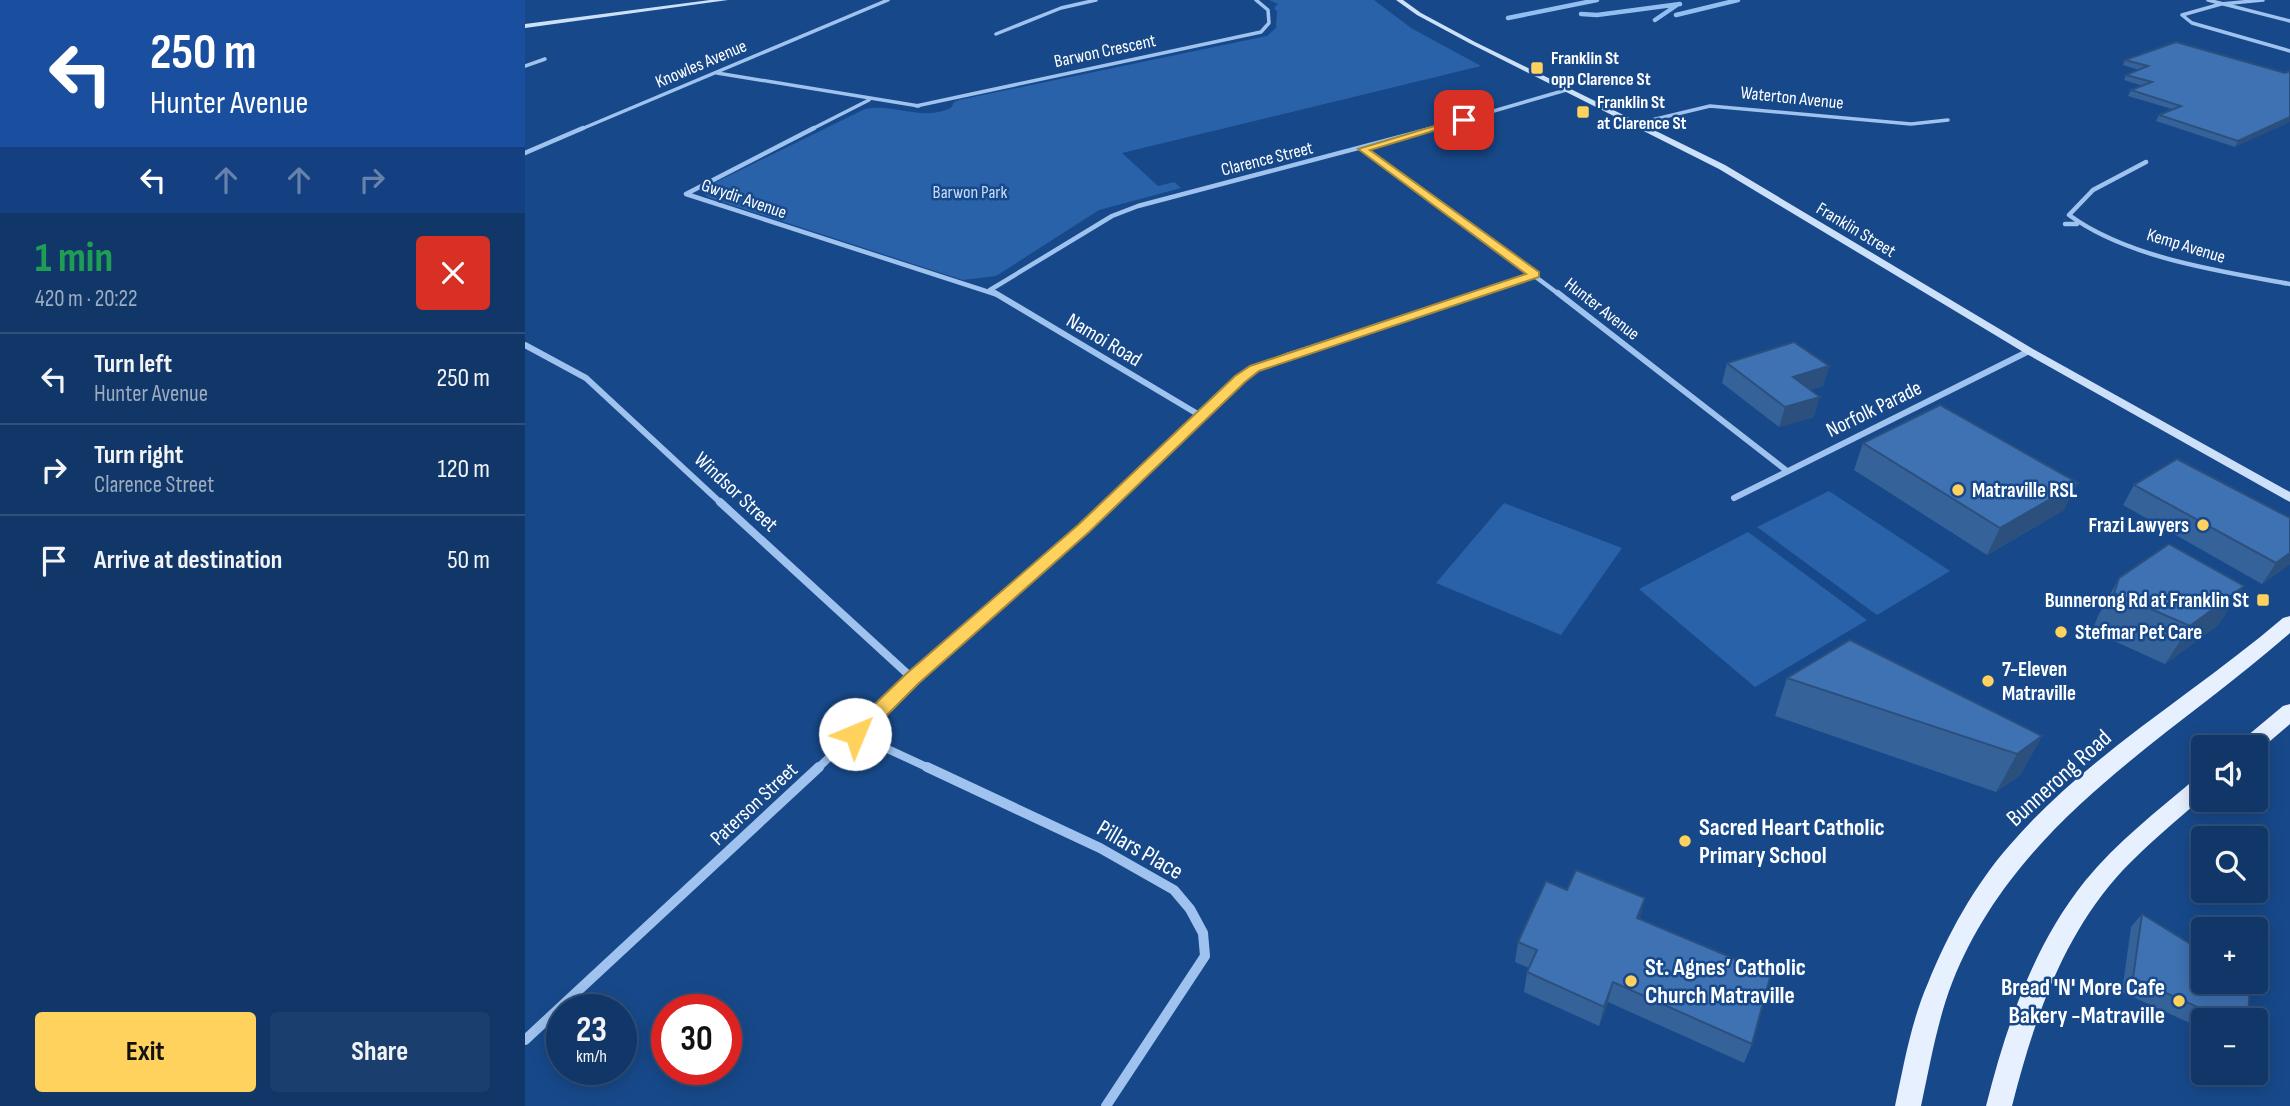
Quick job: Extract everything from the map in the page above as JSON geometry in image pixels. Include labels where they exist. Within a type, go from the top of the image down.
[{"type":"main road","name":"Bunnerong Road","points":[[1908,1106],[1924,1031],[1940,983],[1961,940],[1987,897],[2027,841],[2064,804],[2258,651],[2290,622]]},
{"type":"main road","points":[[2262,735],[2290,712]]},
{"type":"main road","points":[[1999,1106],[2015,1040],[2038,981],[2077,912],[2114,864],[2191,795]]},
{"type":"street","points":[[525,26],[725,0]]},
{"type":"street","name":"Knowles Avenue","points":[[525,153],[888,0]]},
{"type":"street","points":[[996,34],[1061,8],[1097,0]]},
{"type":"street","name":"Barwon Crescent","points":[[916,106],[1261,32],[1269,23],[1268,10],[1256,0]]},
{"type":"street","name":"Franklin Street","points":[[1399,0],[1462,38],[1722,167],[2029,351],[2290,498]]},
{"type":"street","points":[[2207,0],[2290,22]]},
{"type":"street","points":[[2263,0],[2221,4],[2182,16],[2192,23],[2290,51]]},
{"type":"street","points":[[525,66],[545,60]]},
{"type":"street","name":"Barwon Crescent","points":[[716,72],[869,100],[931,107]]},
{"type":"street","name":"Clarence Street","points":[[990,290],[1112,216],[1137,206],[1363,149],[1566,90]]},
{"type":"street","name":"Gwydir Avenue","points":[[869,100],[686,194],[962,284],[990,290]]},
{"type":"street","name":"Waterton Avenue","points":[[1635,124],[1710,106],[1911,124],[1948,120]]},
{"type":"street","name":"Hunter Avenue","points":[[1363,149],[1535,275],[1787,471]]},
{"type":"street","points":[[2077,224],[2069,215],[2074,206],[2107,182],[2147,162]]},
{"type":"street","name":"Kemp Avenue","points":[[2065,224],[2077,224],[2116,240],[2228,274],[2290,284]]},
{"type":"street","name":"Paterson Street","points":[[525,1040],[912,678],[1083,529],[1201,416],[1255,369],[1535,275]]},
{"type":"street","name":"Namoi Road","points":[[990,290],[1201,416]]},
{"type":"street","name":"Windsor Street","points":[[525,345],[586,378],[912,678]]},
{"type":"street","name":"Norfolk Parade","points":[[1734,498],[2029,351]]},
{"type":"street","name":"Pillars Place","points":[[855,734],[1100,848],[1174,890],[1190,909],[1203,933],[1205,956],[1106,1106]]},
{"type":"green space","name":"Barwon Park","points":[[1269,0],[1374,0],[1411,28],[1481,66],[1122,153],[1158,186],[1174,182],[1181,188],[1099,210],[996,276],[963,280],[710,198],[703,193],[712,184],[865,109],[940,112],[951,108],[954,102],[959,100],[1267,36],[1276,28],[1277,11],[1274,8],[1278,4]]},
{"type":"green space","points":[[1829,491],[1950,571],[1877,615],[1757,527]]},
{"type":"green space","points":[[1504,503],[1622,548],[1561,635],[1436,583]]},
{"type":"green space","points":[[1748,532],[1867,620],[1755,687],[1639,589]]},
{"type":"building","points":[[2176,42],[2285,73],[2290,71],[2290,117],[2238,141],[2159,115],[2181,106],[2131,90],[2152,82],[2126,75],[2148,66],[2125,60]]},
{"type":"building","points":[[1794,342],[1829,366],[1793,377],[1820,397],[1785,407],[1727,363]]},
{"type":"building","points":[[1940,405],[2078,483],[2000,528],[1863,443]]},
{"type":"building","points":[[2177,459],[2290,518],[2290,553],[2276,563],[2134,485]]},
{"type":"building","points":[[2169,544],[2244,586],[2190,626],[2114,593],[2119,578]]},
{"type":"building","points":[[1850,640],[2042,736],[2017,754],[1787,678]]},
{"type":"building","name":"St. Agnes’ Catholic Church Matraville","points":[[1576,870],[1645,898],[1637,918],[1771,974],[1752,1044],[1613,982],[1604,1007],[1527,972],[1537,950],[1518,942],[1546,881],[1567,890]]},
{"type":"building","points":[[2142,914],[2191,944],[2191,994],[2249,994],[2249,1008],[2199,1008],[2133,978]]},
{"type":"waterway","points":[[1508,18],[1597,0]]},
{"type":"waterway","points":[[1676,15],[1738,0]]},
{"type":"waterway","points":[[1581,14],[1597,15],[1680,4]]},
{"type":"waterway","points":[[1655,20],[1677,5]]},
{"type":"place","name":"Franklin St opp Clarence St","points":[[1537,68]]},
{"type":"place","name":"Franklin St at Clarence St","points":[[1583,112]]},
{"type":"place","name":"Matraville RSL","points":[[1958,490]]},
{"type":"place","name":"Frazi Lawyers","points":[[2203,525]]},
{"type":"place","name":"Bunnerong Rd at Franklin St","points":[[2263,600]]},
{"type":"place","name":"Stefmar Pet Care","points":[[2061,632]]},
{"type":"place","name":"7-Eleven Matraville","points":[[1988,681]]},
{"type":"place","name":"Sacred Heart Catholic Primary School","points":[[1685,841]]},
{"type":"place","name":"St. Agnes’ Catholic Church Matraville","points":[[1631,981]]},
{"type":"place","name":"Bread 'N' More Cafe Bakery -Matraville","points":[[2179,1001]]},
{"type":"route","points":[[855,734],[912,678],[1083,529],[1240,379],[1255,369],[1289,355],[1535,275],[1363,149],[1464,120]]}]
